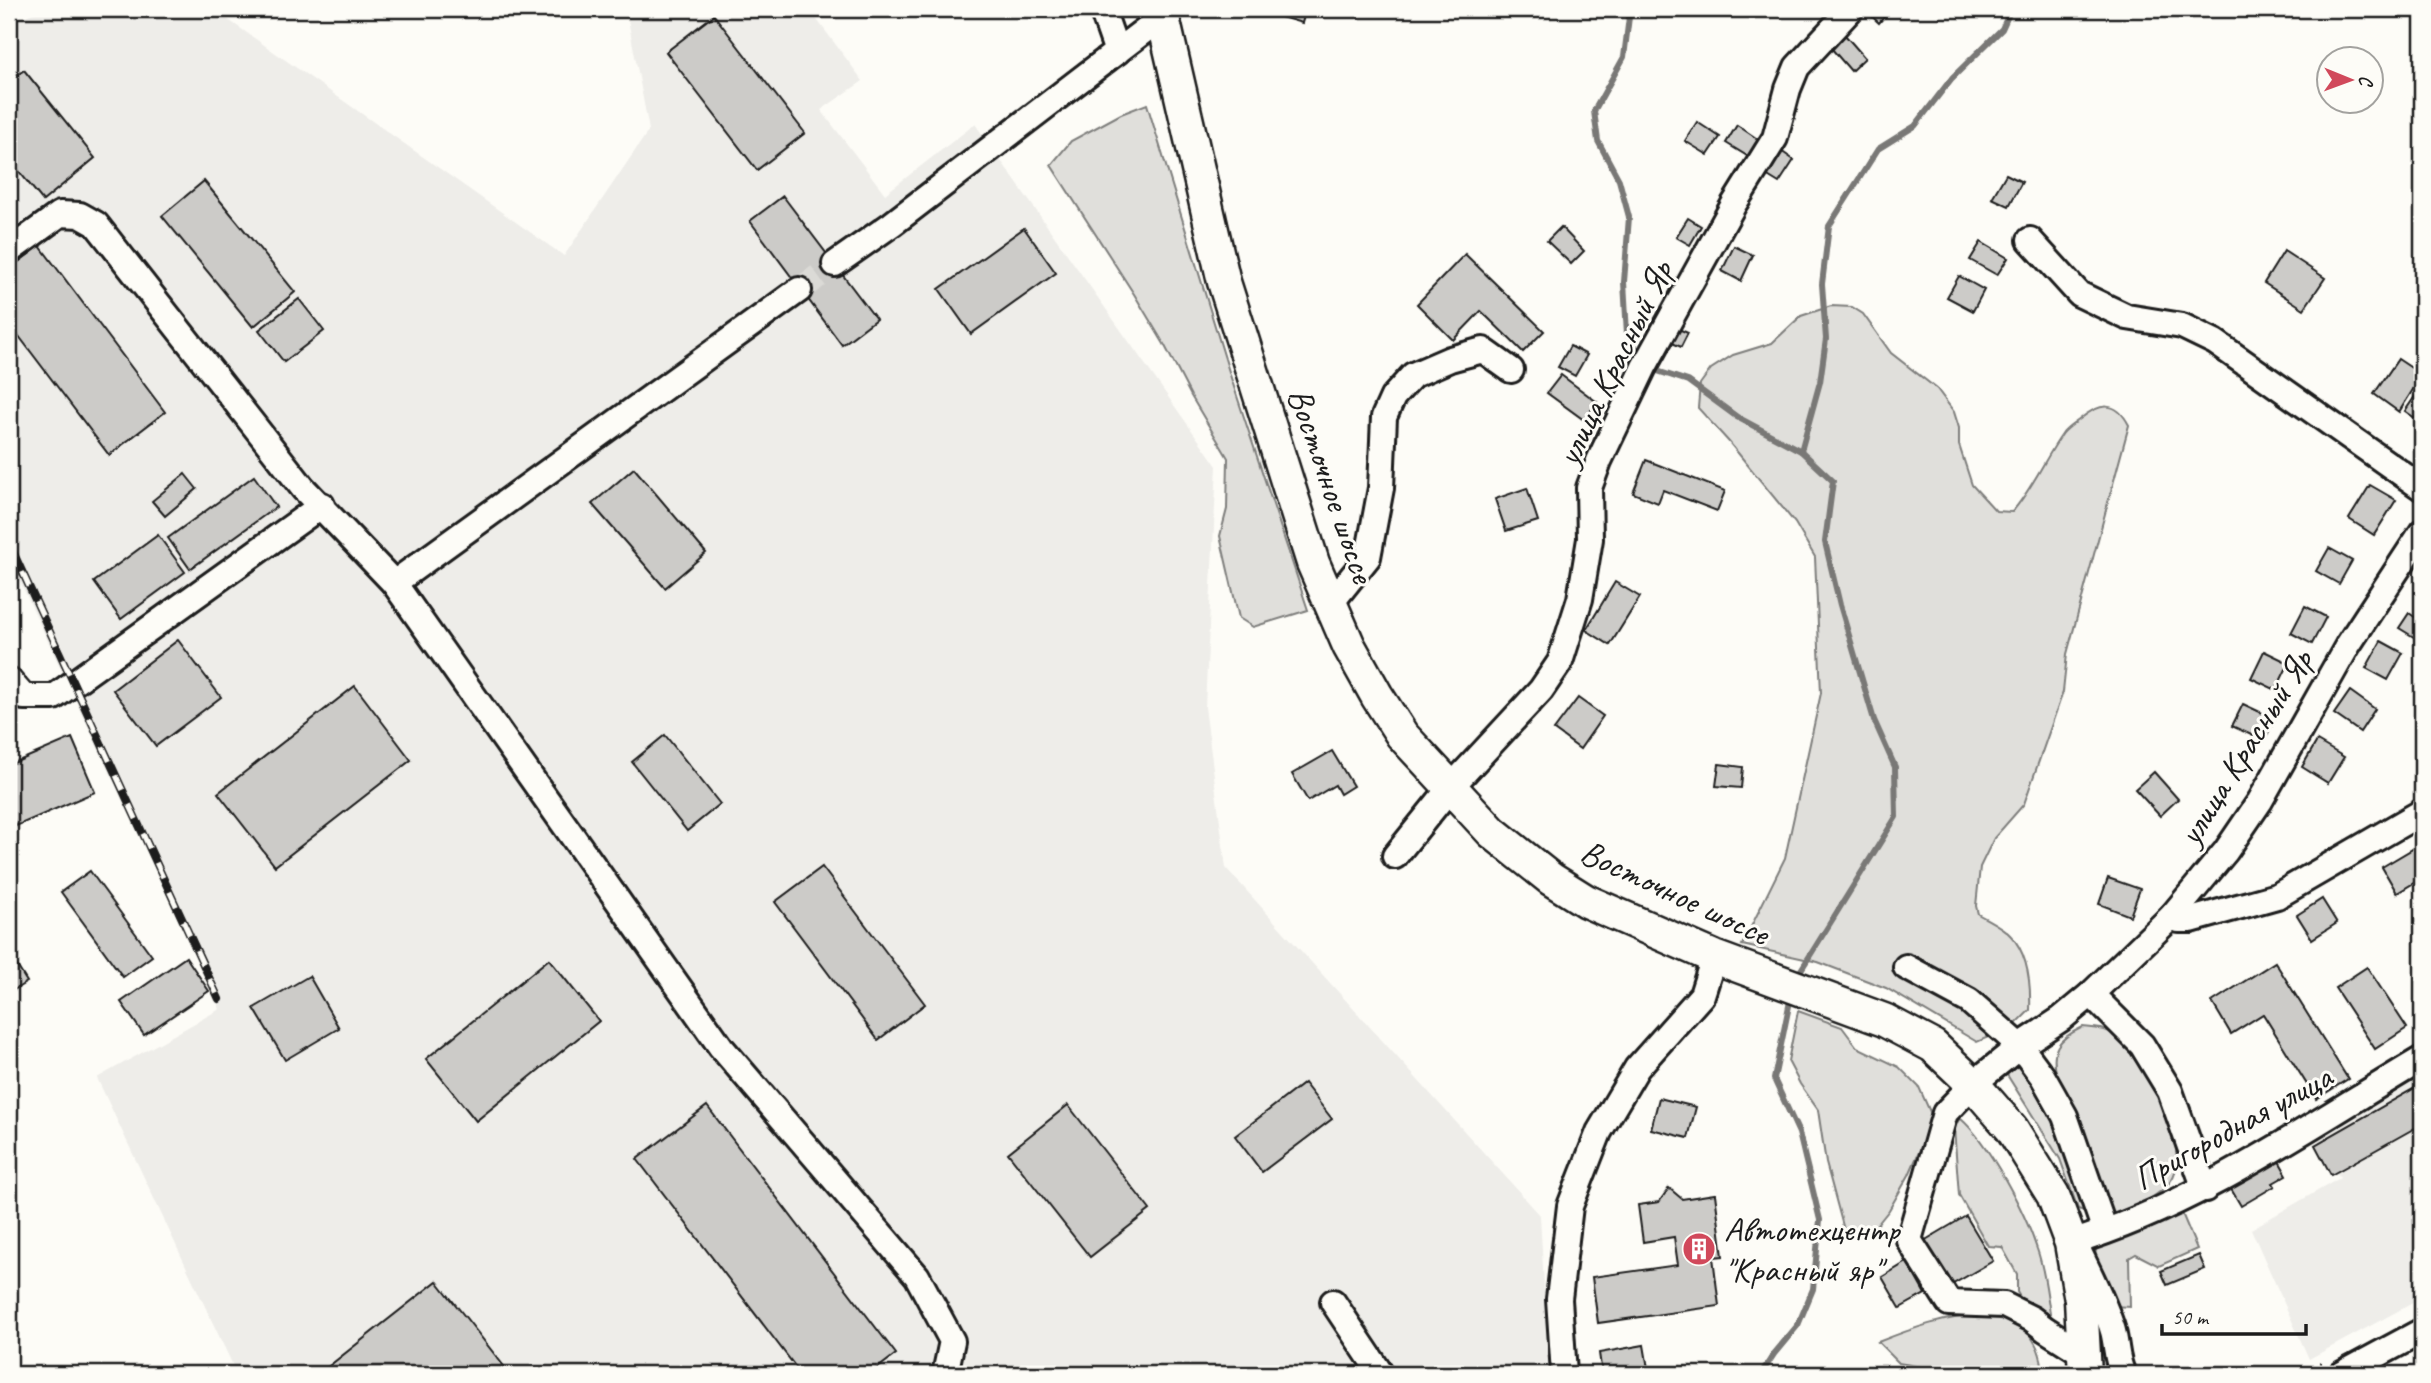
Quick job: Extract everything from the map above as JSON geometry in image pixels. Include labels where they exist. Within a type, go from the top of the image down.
[{"type":"main road","name":"Восточное шоссе","points":[[1162,13],[1224,282],[1313,563],[1349,646],[1402,735],[1492,832],[1518,855],[1586,901],[1714,957],[1884,1020],[1933,1046],[1973,1084],[2012,1129],[2053,1195],[2073,1242],[2081,1300],[2085,1364]]},
{"type":"street","points":[[1102,9],[1117,52]]},
{"type":"street","name":"улица Красный Яр","points":[[1395,856],[1450,788],[1541,690],[1560,662],[1580,599],[1590,539],[1589,488],[1599,461],[1644,367],[1734,204],[1775,138],[1797,67],[1851,9]]},
{"type":"street","points":[[835,264],[892,224],[1117,52],[1162,13]]},
{"type":"street","points":[[9,251],[60,214],[80,215],[96,224],[303,488],[394,583],[721,1047],[917,1276],[952,1341],[944,1374]]},
{"type":"street","points":[[2030,240],[2079,294],[2127,317],[2182,326],[2215,342],[2422,488]]},
{"type":"street","points":[[394,583],[799,290]]},
{"type":"street","points":[[1331,603],[1368,557],[1381,488],[1384,417],[1393,397],[1413,375],[1450,359],[1483,350],[1511,370]]},
{"type":"street","points":[[9,680],[24,697],[54,697],[322,505]]},
{"type":"street","name":"улица Красный Яр","points":[[2085,1364],[2032,1319],[2004,1306],[1949,1303],[1909,1240],[1945,1113],[1973,1084],[2091,994],[2172,916],[2226,851],[2260,801],[2348,645],[2422,532]]},
{"type":"street","points":[[2172,916],[2179,920],[2191,920],[2277,896],[2422,812]]},
{"type":"street","points":[[1564,1374],[1559,1299],[1570,1206],[1599,1132],[1637,1068],[1702,995],[1714,957]]},
{"type":"street","points":[[1906,967],[1969,1001],[2020,1046],[2043,1077],[2065,1116],[2105,1231]]},
{"type":"street","points":[[2091,994],[2142,1045],[2170,1091],[2205,1189]]},
{"type":"street","name":"Пригородная улица","points":[[2073,1242],[2139,1219],[2205,1189],[2422,1059]]},
{"type":"street","points":[[2073,1242],[2106,1309],[2123,1374]]},
{"type":"street","points":[[1333,1302],[1381,1374]]},
{"type":"street","points":[[2342,1374],[2422,1331]]},
{"type":"shaded area","points":[[44,9],[213,9],[564,256],[649,130],[626,9],[809,9],[863,81],[821,110],[885,194],[975,124],[1217,466],[1205,707],[1226,868],[1540,1215],[1549,1374],[237,1374],[97,1078],[220,1009],[9,558],[9,22]]},
{"type":"shaded area","points":[[1147,104],[1230,375],[1308,610],[1253,627],[1239,618],[1220,536],[1227,509],[1228,458],[1134,294],[1051,165],[1071,141],[1121,114]]},
{"type":"shaded area","points":[[1831,306],[1852,307],[1863,314],[1891,353],[1937,389],[1954,412],[1959,428],[1959,445],[1972,485],[1996,511],[2012,512],[2063,433],[2087,414],[2101,407],[2113,408],[2119,411],[2129,425],[2067,654],[2063,692],[2024,804],[1994,838],[1980,867],[1976,906],[1978,914],[2007,932],[2022,952],[2029,981],[2030,1010],[2014,1026],[1977,1042],[1886,988],[1818,962],[1742,945],[1785,858],[1821,693],[1815,557],[1795,523],[1698,408],[1700,384],[1711,369],[1733,355],[1772,343],[1801,316]]},
{"type":"shaded area","points":[[1798,1011],[1842,1027],[1857,1047],[1899,1067],[1919,1087],[1931,1114],[1926,1136],[1909,1175],[1889,1210],[1869,1235],[1844,1230],[1826,1163],[1818,1110],[1788,1061]]},
{"type":"shaded area","points":[[2083,1027],[2107,1031],[2119,1039],[2163,1103],[2173,1131],[2177,1158],[2173,1177],[2158,1193],[2125,1213],[2111,1212],[2057,1077],[2054,1059],[2058,1046],[2067,1036]]},
{"type":"shaded area","points":[[2009,1055],[2031,1069],[2096,1215],[2078,1209],[2060,1159],[2004,1070]]},
{"type":"shaded area","points":[[2422,1069],[2422,1298],[2309,1359],[2251,1229],[2340,1178],[2314,1133]]},
{"type":"shaded area","points":[[1960,1118],[1983,1144],[2024,1216],[2040,1257],[2051,1319],[2024,1304],[2017,1292],[2017,1274],[2002,1247],[1988,1246],[1959,1195],[1954,1128]]},
{"type":"shaded area","points":[[2181,1211],[2197,1249],[2159,1266],[2136,1254],[2129,1258],[2130,1307],[2112,1306],[2096,1267],[2098,1243]]},
{"type":"shaded area","points":[[1983,1314],[2008,1320],[2026,1331],[2038,1349],[2043,1374],[1961,1374],[1899,1363],[1878,1342],[1929,1324]]},
{"type":"building","points":[[1273,9],[1306,9],[1302,23],[1271,14]]},
{"type":"building","points":[[1864,9],[1891,9],[1879,23]]},
{"type":"building","points":[[714,15],[805,133],[757,170],[666,52]]},
{"type":"building","points":[[1845,35],[1865,58],[1851,71],[1831,48]]},
{"type":"building","points":[[24,70],[95,158],[43,201],[9,159],[9,82]]},
{"type":"building","points":[[1697,122],[1720,137],[1708,155],[1685,141]]},
{"type":"building","points":[[1737,125],[1759,140],[1749,157],[1726,143]]},
{"type":"building","points":[[1781,151],[1794,160],[1779,183],[1766,175]]},
{"type":"building","points":[[2006,174],[2022,182],[2009,206],[1992,198]]},
{"type":"building","points":[[204,181],[295,292],[253,327],[162,216]]},
{"type":"building","points":[[783,196],[876,319],[842,345],[750,221]]},
{"type":"building","points":[[1688,218],[1701,226],[1690,245],[1676,237]]},
{"type":"building","points":[[1561,227],[1584,251],[1571,264],[1547,241]]},
{"type":"building","points":[[1024,228],[1056,273],[971,334],[939,289]]},
{"type":"building","points":[[1981,242],[2008,258],[1997,275],[1970,260]]},
{"type":"building","points":[[40,246],[165,412],[109,455],[9,323],[9,269]]},
{"type":"building","points":[[1734,246],[1753,255],[1741,281],[1722,271]]},
{"type":"building","points":[[2284,251],[2325,278],[2304,309],[2264,283]]},
{"type":"building","points":[[1465,254],[1544,331],[1523,352],[1481,311],[1453,340],[1417,304]]},
{"type":"building","points":[[1959,276],[1984,290],[1973,311],[1947,297]]},
{"type":"building","points":[[299,299],[324,331],[284,362],[259,330]]},
{"type":"building","points":[[1676,328],[1688,333],[1681,347],[1670,342]]},
{"type":"building","points":[[1570,346],[1587,355],[1575,376],[1558,367]]},
{"type":"building","points":[[2398,359],[2422,375],[2399,412],[2374,394]]},
{"type":"building","points":[[1561,375],[1597,402],[1584,420],[1547,393]]},
{"type":"building","points":[[2422,386],[2422,423],[2405,411]]},
{"type":"building","points":[[1646,460],[1725,491],[1717,511],[1663,490],[1658,503],[1633,493]]},
{"type":"building","points":[[634,468],[706,553],[665,588],[592,504]]},
{"type":"building","points":[[185,474],[197,489],[165,516],[152,501]]},
{"type":"building","points":[[254,476],[276,507],[190,569],[168,538]]},
{"type":"building","points":[[2370,485],[2396,500],[2374,535],[2349,519]]},
{"type":"building","points":[[1527,488],[1538,521],[1506,531],[1495,499]]},
{"type":"building","points":[[158,535],[185,572],[121,619],[94,582]]},
{"type":"building","points":[[2329,548],[2352,561],[2339,584],[2316,571]]},
{"type":"building","points":[[1615,582],[1640,597],[1610,645],[1586,630]]},
{"type":"building","points":[[2305,606],[2326,617],[2312,644],[2291,633]]},
{"type":"building","points":[[2409,613],[2422,622],[2422,632],[2417,639],[2399,628]]},
{"type":"building","points":[[178,640],[221,697],[156,746],[113,690]]},
{"type":"building","points":[[2381,641],[2403,653],[2388,680],[2366,668]]},
{"type":"building","points":[[2264,651],[2289,663],[2276,690],[2251,678]]},
{"type":"building","points":[[355,686],[411,760],[275,866],[218,793]]},
{"type":"building","points":[[2350,691],[2375,709],[2360,732],[2334,714]]},
{"type":"building","points":[[1578,698],[1603,716],[1580,749],[1554,730]]},
{"type":"building","points":[[2243,704],[2275,719],[2264,741],[2232,726]]},
{"type":"building","points":[[665,735],[720,804],[687,831],[632,762]]},
{"type":"building","points":[[72,738],[95,792],[16,826],[9,809],[9,765]]},
{"type":"building","points":[[2317,741],[2344,757],[2328,783],[2302,767]]},
{"type":"building","points":[[1332,751],[1353,786],[1340,794],[1335,785],[1308,801],[1292,774]]},
{"type":"building","points":[[1719,764],[1743,767],[1741,788],[1716,786]]},
{"type":"building","points":[[2154,772],[2178,799],[2160,816],[2135,789]]},
{"type":"building","points":[[2416,847],[2422,858],[2422,878],[2397,893],[2382,867]]},
{"type":"building","points":[[822,867],[925,1004],[878,1040],[775,902]]},
{"type":"building","points":[[90,871],[152,956],[123,977],[61,892]]},
{"type":"building","points":[[2108,878],[2140,889],[2130,916],[2099,904]]},
{"type":"building","points":[[2322,899],[2337,923],[2312,939],[2297,915]]},
{"type":"building","points":[[9,953],[27,982],[9,993]]},
{"type":"building","points":[[186,957],[209,991],[144,1035],[121,1002]]},
{"type":"building","points":[[549,959],[599,1021],[476,1121],[426,1059]]},
{"type":"building","points":[[2275,962],[2348,1079],[2316,1099],[2263,1014],[2231,1034],[2212,1002]]},
{"type":"building","points":[[2367,967],[2407,1028],[2375,1049],[2335,988]]},
{"type":"building","points":[[309,976],[339,1028],[285,1060],[254,1008]]},
{"type":"building","points":[[1304,1083],[1332,1119],[1262,1172],[1235,1136]]},
{"type":"building","points":[[2415,1088],[2422,1101],[2422,1140],[2415,1128],[2331,1175],[2315,1145]]},
{"type":"building","points":[[1659,1098],[1696,1107],[1688,1138],[1651,1129]]},
{"type":"building","points":[[1068,1105],[1150,1210],[1090,1257],[1008,1153]]},
{"type":"building","points":[[707,1106],[896,1354],[870,1374],[801,1374],[637,1159]]},
{"type":"building","points":[[2279,1161],[2287,1175],[2273,1183],[2275,1186],[2241,1206],[2231,1189]]},
{"type":"building","name":"Автотехцентр \"Красный яр\"","points":[[1669,1188],[1682,1199],[1715,1194],[1723,1256],[1713,1257],[1719,1306],[1598,1323],[1592,1277],[1678,1265],[1674,1237],[1643,1242],[1638,1205],[1659,1202]]},
{"type":"building","points":[[1966,1216],[1993,1261],[1948,1287],[1941,1277],[1922,1289],[1908,1265],[1924,1256],[1917,1245]]},
{"type":"building","points":[[2199,1255],[2205,1269],[2167,1285],[2161,1271]]},
{"type":"building","points":[[1907,1262],[1925,1294],[1900,1308],[1882,1277]]},
{"type":"building","points":[[437,1281],[510,1374],[327,1374],[324,1370]]},
{"type":"building","points":[[1644,1345],[1649,1374],[1602,1374],[1599,1353]]},
{"type":"waterway","points":[[1630,9],[1624,57],[1594,111],[1598,141],[1619,180],[1629,217],[1624,282],[1627,334],[1642,358]]},
{"type":"waterway","points":[[1796,978],[1896,817],[1895,767],[1874,720],[1840,605],[1825,542],[1833,481],[1801,451],[1820,382],[1826,339],[1822,284],[1829,226],[1878,149],[1915,126],[1952,78],[2002,29],[2011,9]]},
{"type":"waterway","points":[[1651,369],[1688,381],[1737,417],[1801,451]]},
{"type":"waterway","points":[[1761,1374],[1798,1325],[1813,1289],[1820,1220],[1799,1133],[1774,1079],[1791,996]]},
{"type":"tunnel","points":[[799,290],[835,264]]},
{"type":"railway","points":[[9,543],[219,999]]},
{"type":"place","name":"Автотехцентр \"Красный яр\"","points":[[1699,1249]]}]
